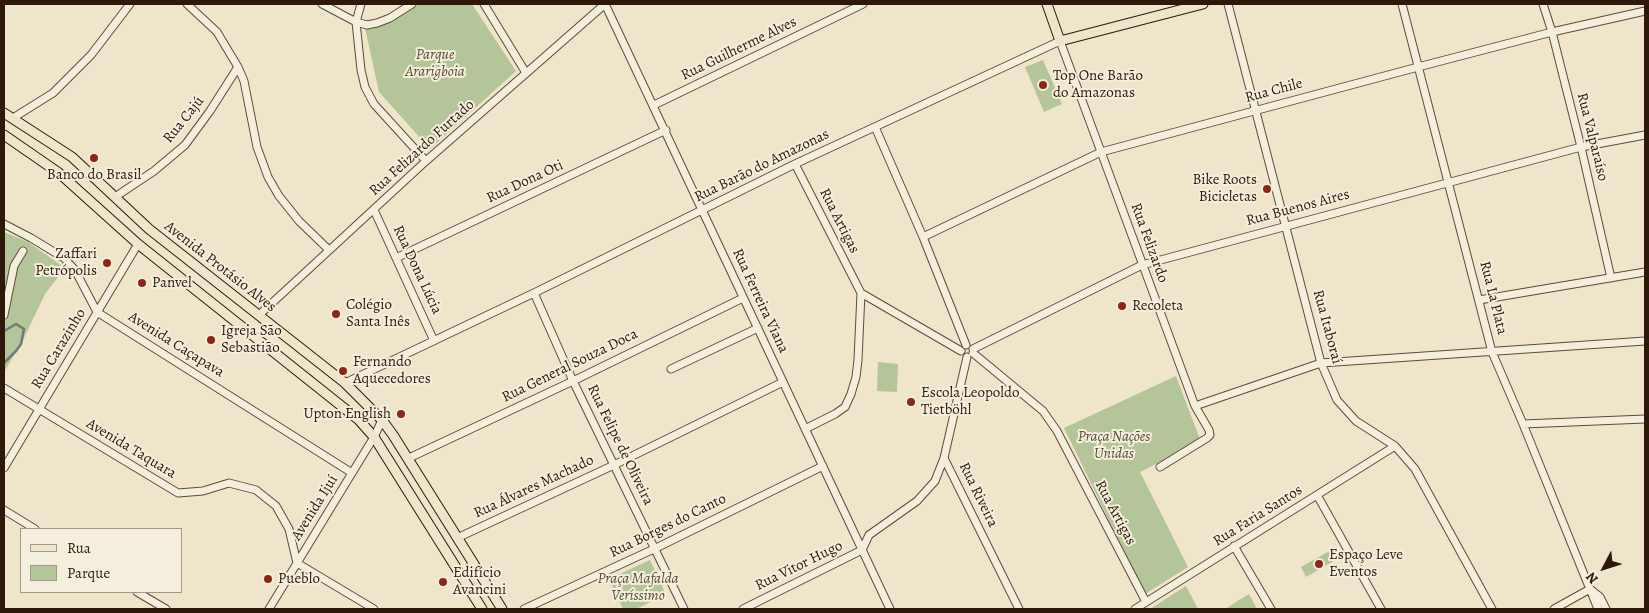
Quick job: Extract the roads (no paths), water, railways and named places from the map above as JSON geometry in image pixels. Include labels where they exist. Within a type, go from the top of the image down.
[{"type":"main road","name":"Rua Felizardo","points":[[1047,4],[1060,40]]},
{"type":"main road","name":"Rua Barão do Amazonas","points":[[1060,40],[1203,4]]},
{"type":"main road","name":"Avenida Protásio Alves","points":[[4,113],[72,157],[149,229],[345,383],[382,420],[409,458],[502,609]]},
{"type":"main road","points":[[4,135],[59,173],[138,244],[359,420],[374,437],[482,609]]},
{"type":"street","points":[[13,118],[53,93],[91,55],[130,4]]},
{"type":"street","points":[[187,4],[217,32],[238,67],[244,81],[257,147],[268,177],[299,221],[329,250]]},
{"type":"street","points":[[322,4],[356,22],[367,25],[390,18],[412,4]]},
{"type":"street","points":[[361,4],[356,22],[361,70],[366,87],[374,104],[426,161]]},
{"type":"street","points":[[484,4],[526,73]]},
{"type":"street","name":"Rua Felizardo Furtado","points":[[259,315],[426,161],[605,4]]},
{"type":"street","name":"Rua Ferreira Viana","points":[[605,4],[890,609]]},
{"type":"street","name":"Rua Guilherme Alves","points":[[654,105],[863,4]]},
{"type":"street","name":"Rua Itaboraí","points":[[1228,4],[1321,363],[1337,400],[1356,421],[1395,446],[1415,469],[1492,609]]},
{"type":"street","name":"Rua La Plata","points":[[1402,4],[1492,352],[1598,609]]},
{"type":"street","name":"Rua Valparaíso","points":[[1543,4],[1581,146],[1611,278]]},
{"type":"street","name":"Rua Chile","points":[[923,237],[1101,152],[1552,32],[1645,10]]},
{"type":"street","name":"Rua Barão do Amazonas","points":[[345,383],[534,293],[795,164],[1060,40]]},
{"type":"street","name":"Rua Felizardo","points":[[1060,40],[1195,406],[1210,430],[1210,435],[1207,438],[1160,466]]},
{"type":"street","name":"Rua Cajú","points":[[114,197],[154,171],[186,145],[238,67]]},
{"type":"street","points":[[805,429],[845,407],[851,394],[858,360],[860,293],[961,351],[963,355],[971,353],[970,345],[966,345],[923,237],[875,128]]},
{"type":"street","name":"Rua Dona Oti","points":[[396,258],[666,130]]},
{"type":"street","name":"Rua Buenos Aires","points":[[971,353],[1142,265],[1581,146],[1645,135]]},
{"type":"street","name":"Rua Artigas","points":[[795,164],[860,293]]},
{"type":"street","name":"Rua Dona Lúcia","points":[[374,210],[434,341]]},
{"type":"street","points":[[4,224],[64,258],[75,270],[97,312]]},
{"type":"street","name":"Rua Carazinho","points":[[4,468],[138,244]]},
{"type":"street","points":[[4,315],[14,266],[23,250]]},
{"type":"street","points":[[1479,300],[1645,272]]},
{"type":"street","name":"Rua Felipe de Oliveira","points":[[534,293],[573,381],[656,548],[684,609]]},
{"type":"street","name":"Rua General Souza Doca","points":[[409,458],[743,298]]},
{"type":"street","name":"Avenida Caçapava","points":[[97,312],[352,473]]},
{"type":"street","points":[[671,369],[758,328]]},
{"type":"street","points":[[1195,406],[1321,363],[1645,341]]},
{"type":"street","points":[[961,351],[963,346],[966,345]]},
{"type":"street","name":"Rua Artigas","points":[[971,353],[1043,411],[1057,431],[1146,602]]},
{"type":"street","name":"Rua Riveira","points":[[971,353],[944,458],[1019,609]]},
{"type":"street","name":"Rua Álvares Machado","points":[[457,538],[614,465],[783,382]]},
{"type":"street","name":"Avenida Taquara","points":[[4,388],[178,493],[203,491],[229,483],[256,490],[276,506],[289,529],[297,563]]},
{"type":"street","points":[[1523,424],[1645,419]]},
{"type":"street","name":"Avenida Ijuí","points":[[269,609],[374,437],[382,420]]},
{"type":"street","name":"Rua Faria Santos","points":[[1135,609],[1395,446]]},
{"type":"street","name":"Rua Vitor Hugo","points":[[743,609],[862,550],[870,535],[917,501],[935,481],[944,458]]},
{"type":"street","name":"Rua Borges do Canto","points":[[524,609],[656,548],[823,466]]},
{"type":"street","points":[[1317,495],[1381,609]]},
{"type":"street","points":[[4,510],[33,528]]},
{"type":"street","points":[[1234,546],[1271,609]]},
{"type":"street","points":[[297,563],[374,609]]},
{"type":"street","points":[[1554,609],[1590,589]]},
{"type":"street","name":"Rua La Plata","points":[[1590,589],[1600,597],[1606,609]]},
{"type":"street","points":[[139,593],[166,609]]},
{"type":"waterway","points":[[4,331],[16,324],[24,329],[21,344],[4,361]]},
{"type":"place","name":"Top One Barão do Amazonas","points":[[1043,85]]},
{"type":"place","name":"Banco do Brasil","points":[[94,158]]},
{"type":"place","name":"Bike Roots Bicicletas","points":[[1267,189]]},
{"type":"place","name":"Zaffari Petrópolis","points":[[107,263]]},
{"type":"place","name":"Panvel","points":[[142,283]]},
{"type":"place","name":"Recoleta","points":[[1122,306]]},
{"type":"place","name":"Colégio Santa Inês","points":[[336,314]]},
{"type":"place","name":"Igreja São Sebastião","points":[[211,340]]},
{"type":"place","name":"Fernando Aquecedores","points":[[343,371]]},
{"type":"place","name":"Escola Leopoldo Tietböhl","points":[[911,402]]},
{"type":"place","name":"Upton English","points":[[401,414]]},
{"type":"place","name":"Espaço Leve Eventos","points":[[1319,564]]},
{"type":"place","name":"Pueblo","points":[[268,579]]},
{"type":"place","name":"Edifício Avancini","points":[[443,582]]},
{"type":"park label","name":"Parque Ararigboia","points":[[435,64]]},
{"type":"park label","name":"Praça Nações Unidas","points":[[1114,446]]},
{"type":"park label","name":"Praça Mafalda Veríssimo","points":[[638,588]]}]
